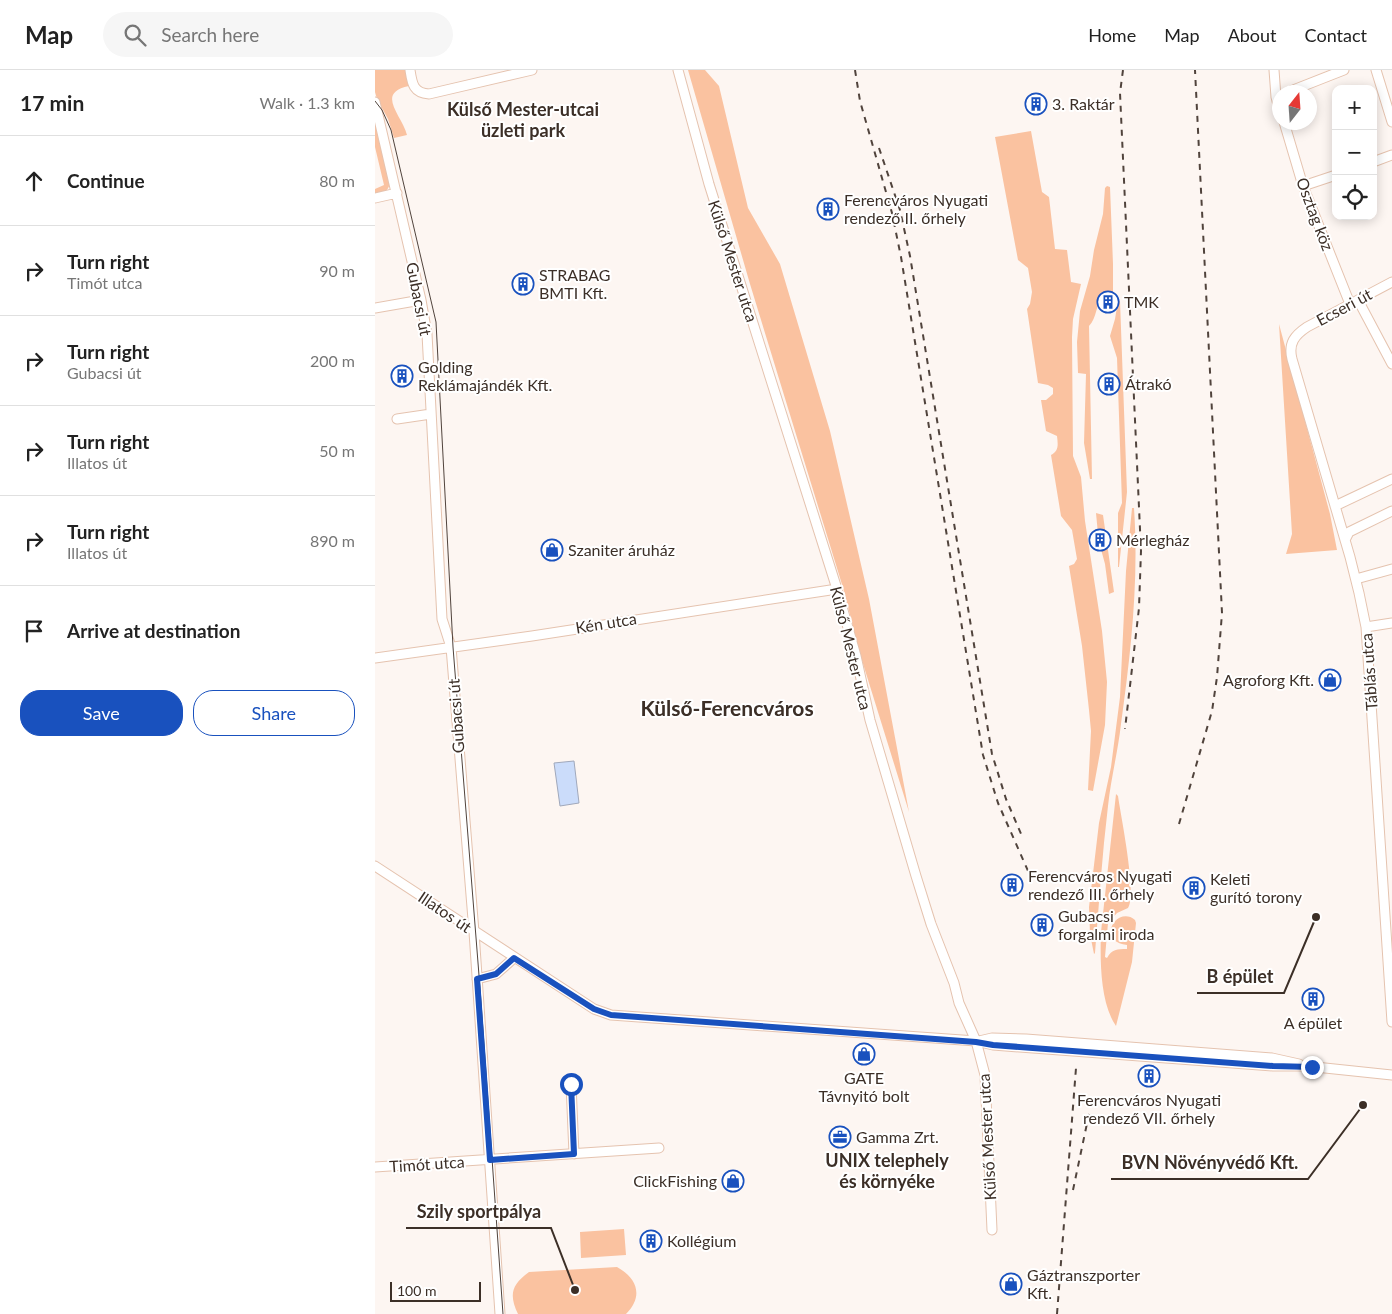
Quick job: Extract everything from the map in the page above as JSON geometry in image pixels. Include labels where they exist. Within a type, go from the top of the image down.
[{"type":"street","points":[[409,70],[412,84],[416,90],[423,94],[532,70]]},
{"type":"street","name":"Külső Mester utca","points":[[679,70],[709,184],[837,589],[856,656],[870,720],[931,924],[954,983],[959,1003],[976,1042],[985,1075],[992,1230]]},
{"type":"street","points":[[1274,70],[1276,85]]},
{"type":"street","points":[[1306,85],[1343,70]]},
{"type":"street","points":[[1376,70],[1392,122]]},
{"type":"street","name":"Gubacsi út","points":[[375,102],[377,119],[397,193],[427,334],[442,619],[451,647],[474,932],[501,1314]]},
{"type":"street","name":"Osztag köz","points":[[1286,130],[1303,186],[1354,302],[1392,364]]},
{"type":"street","points":[[1377,161],[1392,155]]},
{"type":"street","points":[[1303,186],[1332,176]]},
{"type":"street","points":[[375,198],[397,193]]},
{"type":"street","name":"Ecseri út","points":[[1297,334],[1392,282]]},
{"type":"street","points":[[375,308],[421,300]]},
{"type":"street","name":"Táblás utca","points":[[1297,334],[1293,341],[1291,353],[1356,579],[1366,627],[1392,1022]]},
{"type":"street","points":[[397,419],[431,414]]},
{"type":"street","points":[[1335,506],[1392,479]]},
{"type":"street","points":[[1345,540],[1349,532],[1392,511]]},
{"type":"street","points":[[1356,579],[1392,569]]},
{"type":"street","name":"Kén utca","points":[[375,658],[837,589]]},
{"type":"street","points":[[1366,627],[1392,623]]},
{"type":"street","name":"Illatos út","points":[[375,866],[594,1009],[611,1015],[1273,1066],[1306,1066],[1392,1075]]},
{"type":"street","points":[[477,979],[496,974],[514,958]]},
{"type":"street","points":[[571,1084],[574,1154]]},
{"type":"street","name":"Timót utca","points":[[375,1167],[659,1148]]},
{"type":"shaded area","points":[[375,70],[406,70],[409,86],[399,89],[392,99],[393,106],[407,135],[394,138],[388,119],[375,92]]},
{"type":"shaded area","points":[[688,70],[705,70],[719,86],[748,208],[780,264],[830,431],[869,599],[909,812],[860,654],[844,591],[750,284]]},
{"type":"shaded area","points":[[375,122],[390,183],[385,192],[375,195],[375,189],[384,185],[375,147]]},
{"type":"shaded area","points":[[1031,131],[1042,192],[1049,197],[1055,249],[1067,250],[1071,282],[1081,284],[1073,319],[1072,337],[1073,456],[1081,477],[1085,521],[1102,631],[1107,682],[1105,725],[1093,791],[1088,790],[1091,731],[1082,646],[1069,566],[1074,564],[1077,559],[1072,530],[1061,516],[1051,455],[1057,450],[1057,436],[1046,431],[1041,400],[1046,400],[1053,394],[1053,388],[1038,383],[1027,309],[1032,292],[1028,268],[1018,260],[995,137]]},
{"type":"shaded area","points":[[1107,186],[1110,187],[1113,296],[1103,294],[1094,319],[1089,326],[1092,479],[1090,479],[1084,443],[1086,374],[1078,373],[1077,342],[1080,311],[1090,276],[1103,214],[1105,188]]},
{"type":"shaded area","points":[[1118,301],[1120,301],[1127,492],[1119,567],[1118,513],[1122,503],[1117,358],[1110,336]]},
{"type":"shaded area","points":[[1279,324],[1330,514],[1337,550],[1286,554],[1292,534]]},
{"type":"shaded area","points":[[1132,508],[1134,508],[1135,535],[1135,589],[1131,643],[1120,734],[1108,806],[1094,954],[1090,934],[1089,907],[1099,823],[1111,767],[1120,697],[1126,571]]},
{"type":"shaded area","points":[[1096,513],[1103,515],[1114,592],[1109,594],[1105,564],[1099,542],[1105,541],[1105,536],[1100,537],[1098,534]]},
{"type":"shaded area","points":[[1116,794],[1118,796],[1131,888],[1128,908],[1117,913],[1108,923],[1105,957],[1107,958],[1115,950],[1127,949],[1127,945],[1117,942],[1112,937],[1112,925],[1116,920],[1128,917],[1135,920],[1136,923],[1132,962],[1116,1026],[1111,1017],[1104,994],[1101,932]]},
{"type":"shaded area","points":[[624,1229],[626,1255],[581,1258],[580,1232]]},
{"type":"shaded area","points":[[617,1267],[629,1276],[636,1288],[635,1301],[626,1314],[518,1314],[513,1301],[513,1291],[518,1281],[529,1272]]},
{"type":"water","points":[[574,761],[579,803],[560,806],[554,763]]},
{"type":"tram line","points":[[375,101],[382,110],[391,130],[436,322],[453,647],[503,1314]]},
{"type":"railway","points":[[855,70],[860,101],[892,213],[901,257],[983,755],[998,803],[1032,880]]},
{"type":"railway","points":[[1123,70],[1120,93],[1141,551],[1139,608],[1125,729]]},
{"type":"railway","points":[[1179,824],[1212,711],[1217,677],[1222,613],[1195,70]]},
{"type":"railway","points":[[879,148],[900,210],[910,256],[992,754],[1006,799],[1022,836]]},
{"type":"railway","points":[[1057,1314],[1076,1068]]},
{"type":"railway","points":[[1073,1190],[1089,1114]]},
{"type":"place","name":"3. Raktár","points":[[1036,104]]},
{"type":"place","name":"Ferencváros Nyugati rendező II. őrhely","points":[[828,209]]},
{"type":"place","name":"STRABAG BMTI Kft.","points":[[523,284]]},
{"type":"place","name":"TMK","points":[[1108,302]]},
{"type":"place","name":"Golding Reklámajándék Kft.","points":[[402,376]]},
{"type":"place","name":"Átrakó","points":[[1109,384]]},
{"type":"place","name":"Mérlegház","points":[[1100,540]]},
{"type":"place","name":"Szaniter áruház","points":[[552,550]]},
{"type":"place","name":"Agroforg Kft.","points":[[1330,680]]},
{"type":"place","name":"Ferencváros Nyugati rendező III. őrhely","points":[[1012,885]]},
{"type":"place","name":"Keleti gurító torony","points":[[1194,888]]},
{"type":"place","name":"B épület","points":[[1316,917]]},
{"type":"place","name":"Gubacsi forgalmi iroda","points":[[1042,925]]},
{"type":"place","name":"A épület","points":[[1313,999]]},
{"type":"place","name":"GATE Távnyitó bolt","points":[[864,1054]]},
{"type":"place","name":"Ferencváros Nyugati rendező VII. őrhely","points":[[1149,1076]]},
{"type":"place","name":"BVN Növényvédő Kft.","points":[[1363,1105]]},
{"type":"place","name":"Gamma Zrt.","points":[[840,1137]]},
{"type":"place","name":"ClickFishing","points":[[733,1181]]},
{"type":"place","name":"Kollégium","points":[[651,1241]]},
{"type":"place","name":"Gáztranszporter Kft.","points":[[1011,1284]]},
{"type":"place","name":"Szily sportpálya","points":[[575,1290]]},
{"type":"district","name":"Külső Mester-utcai üzleti park","points":[[523,120]]},
{"type":"district","name":"Külső-Ferencváros","points":[[727,709]]},
{"type":"district","name":"UNIX telephely és környéke","points":[[887,1171]]},
{"type":"route","points":[[571,1084],[574,1154],[490,1160],[477,979],[487,978],[496,974],[514,958],[594,1009],[611,1015],[1273,1066],[1312,1067]]}]
